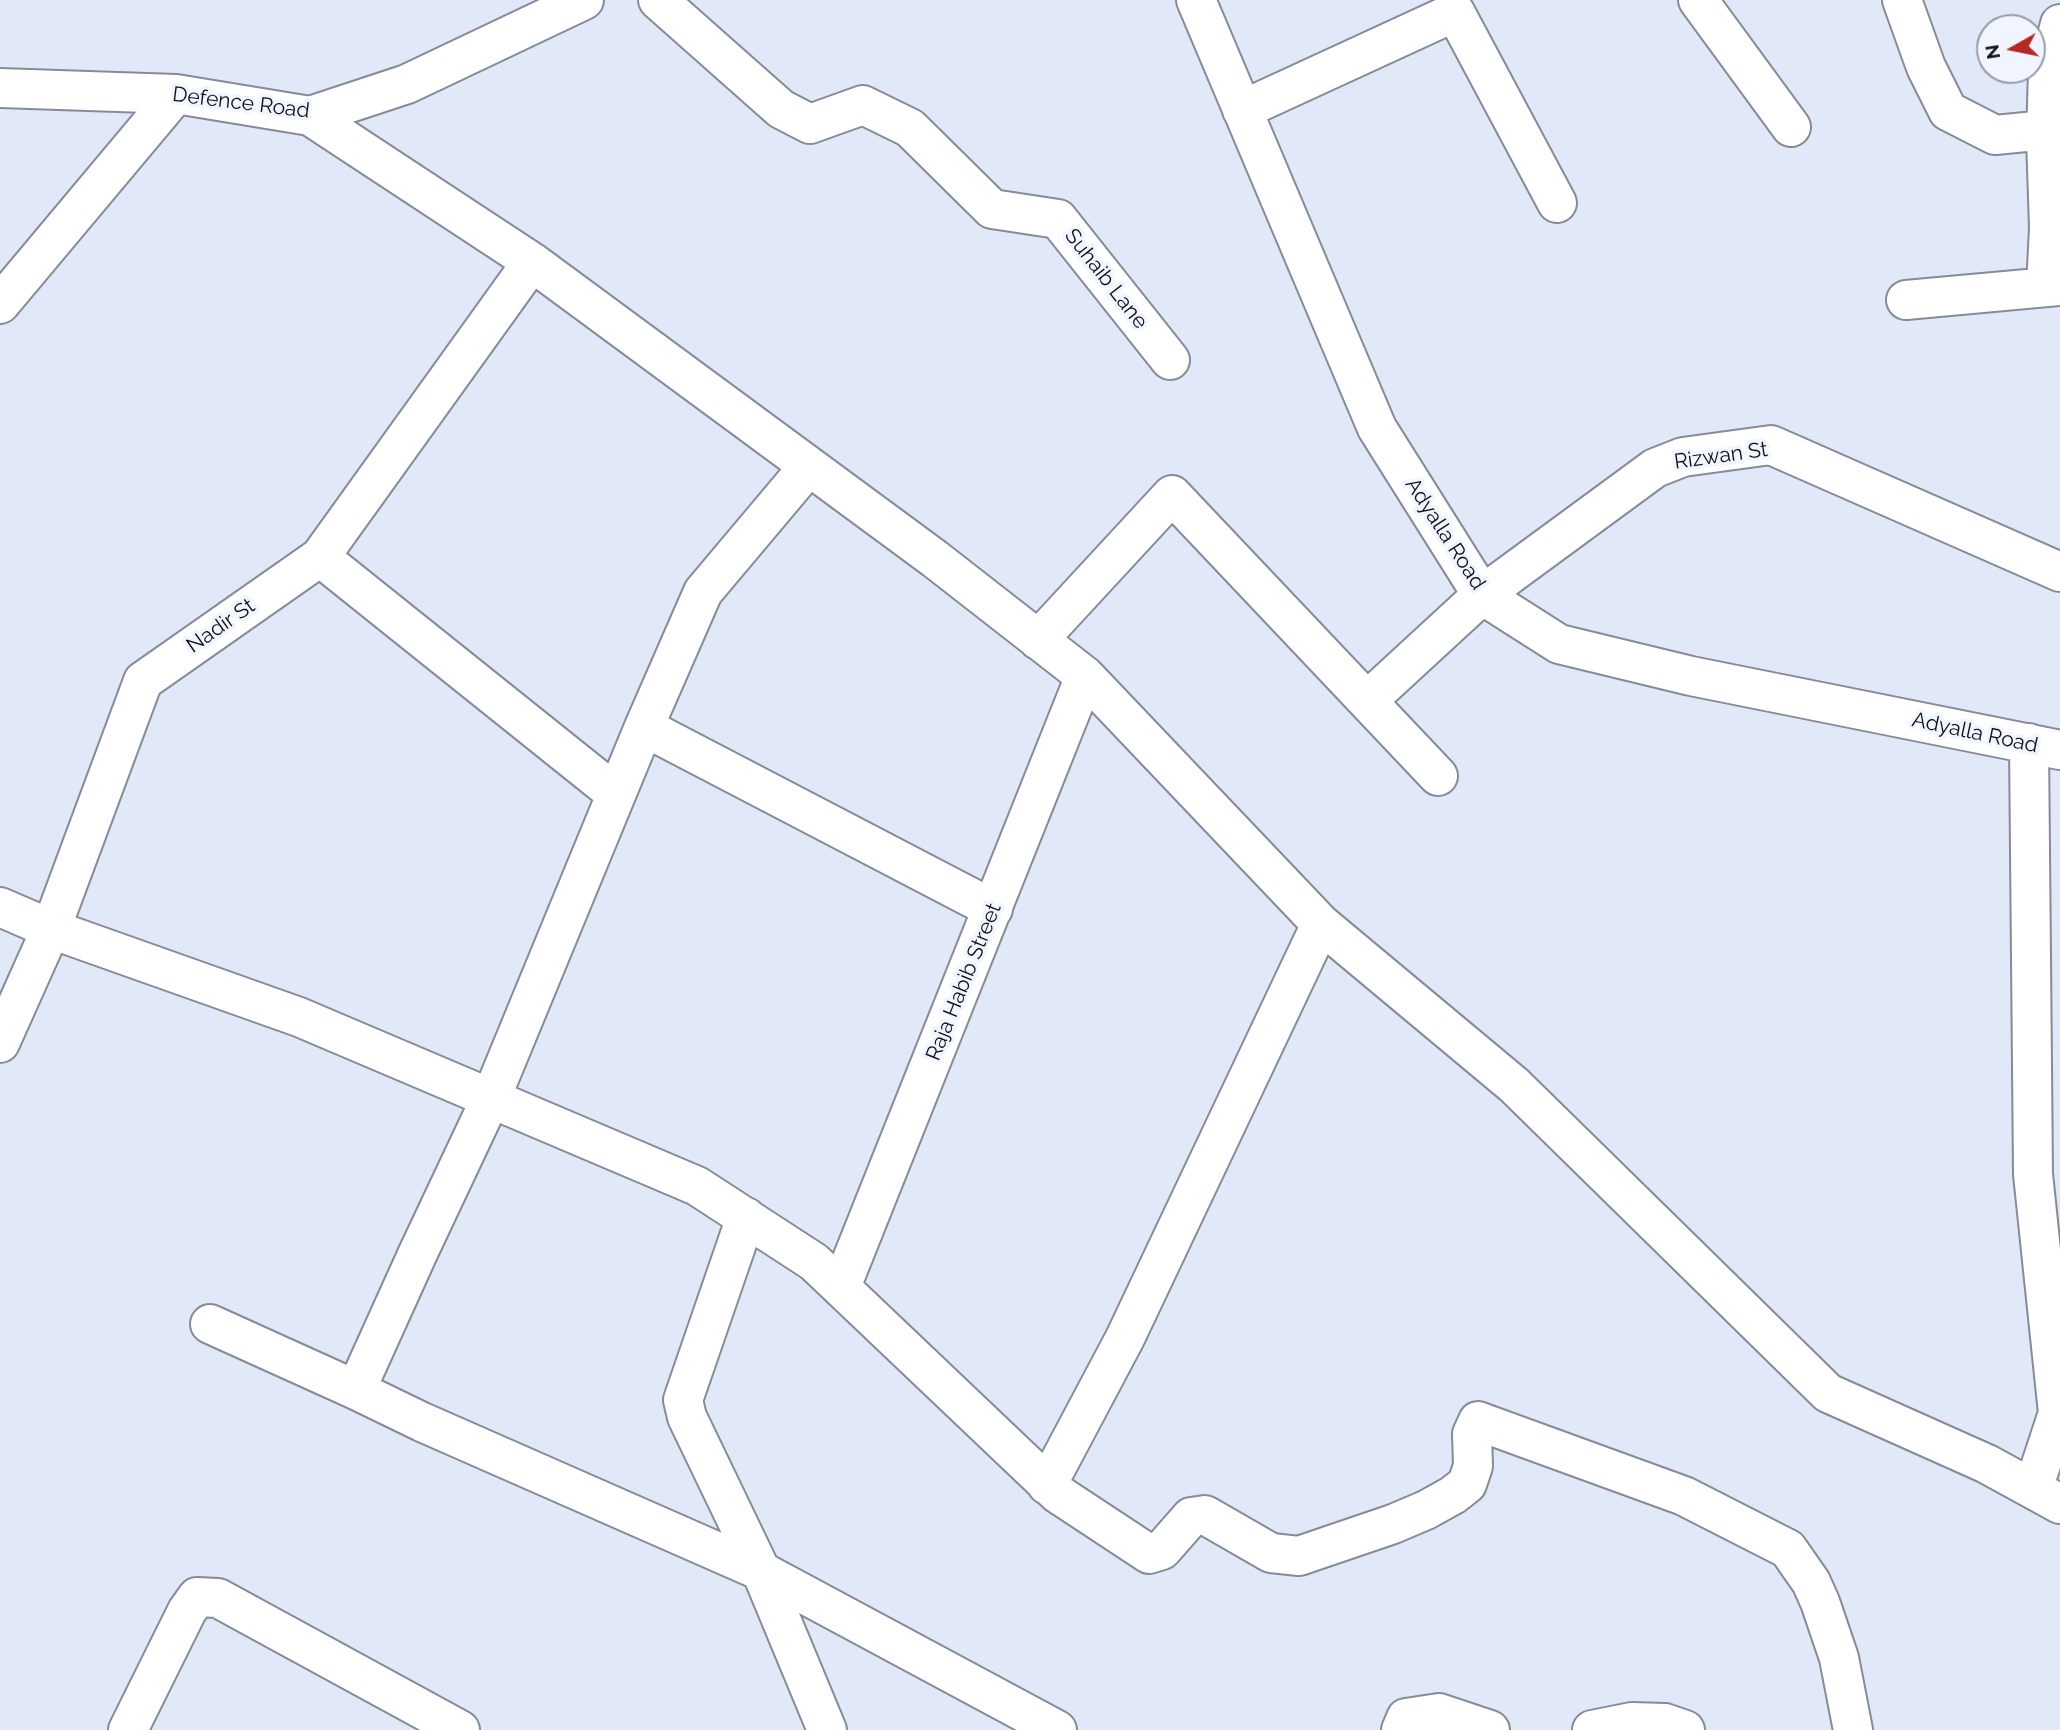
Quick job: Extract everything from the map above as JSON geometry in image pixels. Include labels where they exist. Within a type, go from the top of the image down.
[{"type":"street","name":"Defence Road","points":[[0,88],[176,94],[310,116],[407,84],[584,0]]},
{"type":"street","name":"Suhaib Lane","points":[[658,0],[781,109],[810,124],[863,105],[910,128],[992,209],[1058,219],[1170,360]]},
{"type":"street","name":"Adyalla Road","points":[[1196,0],[1377,428],[1482,595],[1559,644],[1690,676],[2045,747]]},
{"type":"street","points":[[1698,0],[1791,127]]},
{"type":"street","points":[[1902,0],[1926,67],[1948,111],[1995,135],[2046,130]]},
{"type":"street","points":[[1242,110],[1469,6],[1557,203]]},
{"type":"street","points":[[1906,300],[2053,287],[2046,130],[2048,70],[2060,24]]},
{"type":"street","points":[[0,304],[176,94]]},
{"type":"street","points":[[310,116],[532,262],[935,559],[1085,676],[1321,924],[1514,1084],[1828,1393],[1987,1464],[2047,1497],[2058,1413],[2046,1173],[2045,747]]},
{"type":"street","name":"Nadir St","points":[[0,1043],[51,929],[144,681],[320,557],[532,262]]},
{"type":"street","name":"Rizwan St","points":[[1368,700],[1482,595],[1655,468],[1683,457],[1771,445],[2060,572]]},
{"type":"street","points":[[356,1390],[491,1098],[616,794],[703,593],[809,466]]},
{"type":"street","points":[[1038,639],[1172,495],[1438,776]]},
{"type":"street","points":[[320,557],[616,794]]},
{"type":"street","name":"Raja Habib Street","points":[[841,1287],[1085,676]]},
{"type":"street","points":[[645,727],[993,909]]},
{"type":"street","points":[[0,907],[51,929],[299,1017],[697,1186],[814,1262],[1058,1494],[1149,1554],[1162,1550],[1191,1517],[1205,1515],[1271,1553],[1299,1556],[1393,1524],[1454,1495],[1467,1484],[1473,1466],[1472,1434],[1478,1421],[1684,1496],[1788,1549],[1811,1582],[1824,1613],[1839,1658],[1853,1730]]},
{"type":"street","points":[[1048,1485],[1125,1338],[1321,924]]},
{"type":"street","points":[[746,1217],[683,1400],[687,1417],[761,1571],[827,1730]]},
{"type":"street","points":[[210,1324],[422,1422],[761,1571],[1057,1730]]},
{"type":"street","points":[[128,1730],[187,1611],[197,1597],[218,1598],[460,1730]]},
{"type":"street","points":[[1401,1730],[1406,1718],[1439,1713],[1490,1730]]},
{"type":"street","points":[[1592,1730],[1632,1722],[1665,1723],[1685,1730]]}]
